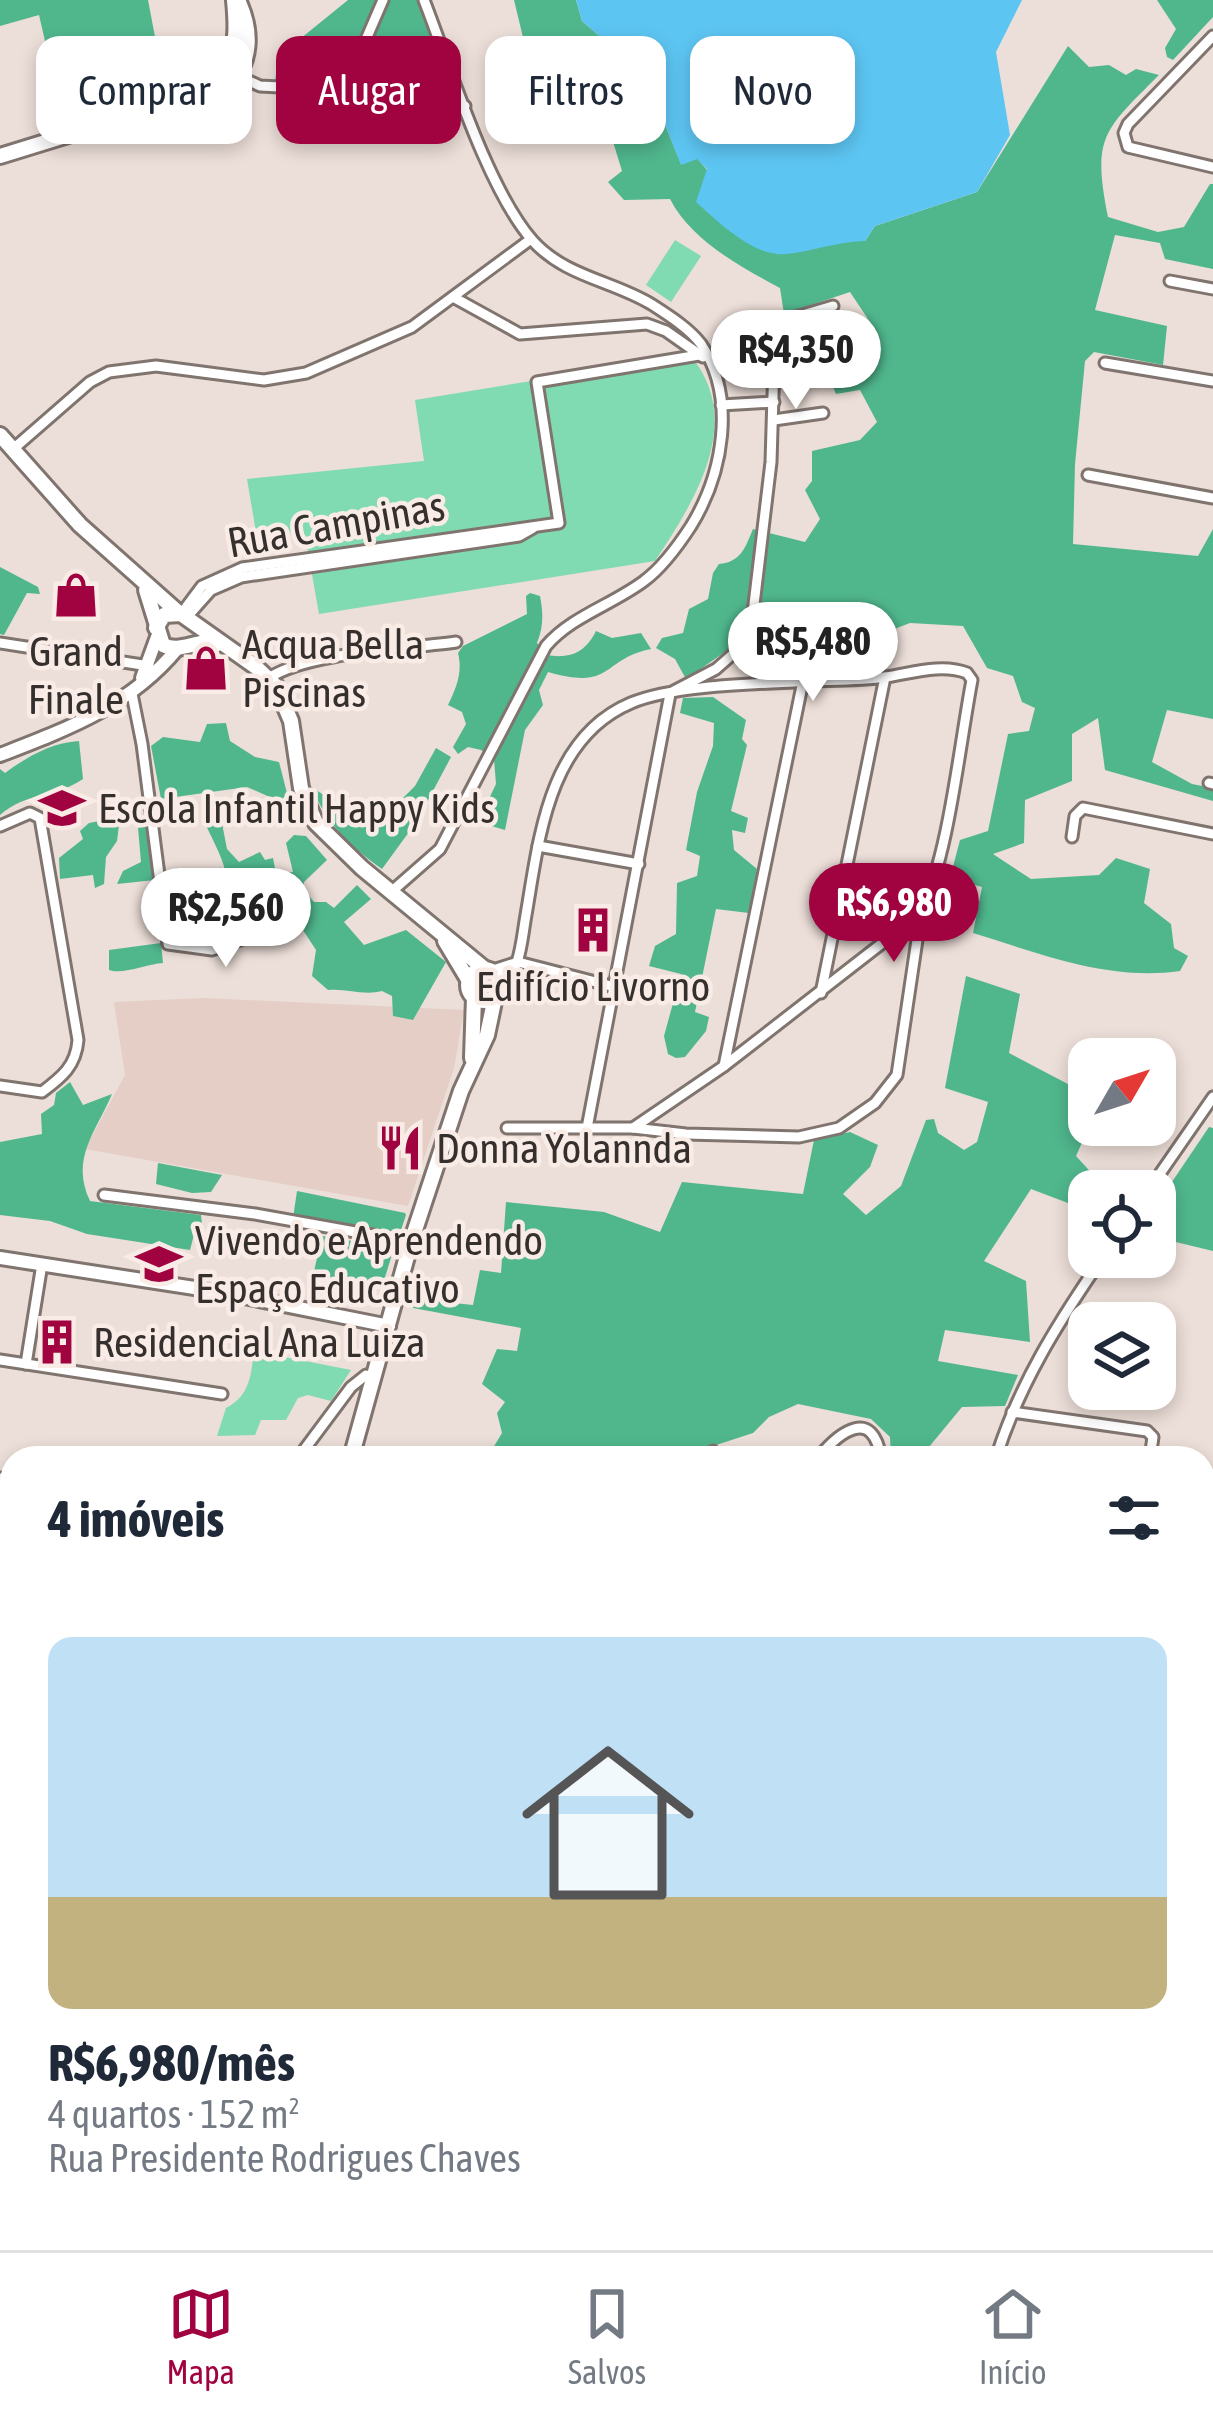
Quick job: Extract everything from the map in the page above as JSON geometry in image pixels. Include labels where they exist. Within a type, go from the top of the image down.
[{"type":"main road","points":[[236,0],[236,36]]},
{"type":"main road","points":[[236,0],[248,36]]},
{"type":"main road","points":[[0,156],[38,144]]},
{"type":"main road","points":[[0,436],[80,525],[144,585],[269,678],[287,706],[310,815],[335,844],[498,979],[484,1045],[471,1067],[411,1242],[356,1446]]},
{"type":"main road","points":[[144,585],[163,645],[182,647],[208,641],[233,650]]},
{"type":"main road","points":[[157,632],[164,615],[184,616]]},
{"type":"main road","points":[[182,647],[192,636],[184,616]]},
{"type":"main road","points":[[442,936],[474,997],[471,1067]]},
{"type":"main road","points":[[469,981],[477,971],[488,970]]},
{"type":"main road","points":[[474,997],[485,1001],[497,994]]},
{"type":"street","points":[[367,36],[383,0]]},
{"type":"street","points":[[392,892],[440,849],[546,646],[557,633],[644,581],[691,525],[716,472],[722,444],[721,405],[694,336],[648,302],[556,262],[531,239],[495,176],[424,0]]},
{"type":"street","points":[[1212,39],[1128,124],[1124,141],[1128,147],[1213,167]]},
{"type":"street","points":[[461,105],[465,106]]},
{"type":"street","points":[[12,450],[73,396],[110,372],[156,366],[264,380],[288,378],[412,327],[531,239]]},
{"type":"street","points":[[1170,281],[1213,289]]},
{"type":"street","points":[[453,297],[520,334],[647,324],[666,331],[703,357]]},
{"type":"street","points":[[670,694],[733,654],[753,613],[774,420],[777,325],[833,305]]},
{"type":"street","name":"Rua Campinas","points":[[184,616],[211,590],[241,577],[559,523],[537,382],[703,357]]},
{"type":"street","points":[[1105,363],[1213,381]]},
{"type":"street","points":[[721,405],[774,403]]},
{"type":"street","points":[[774,420],[824,412]]},
{"type":"street","points":[[1088,475],[1213,498]]},
{"type":"street","points":[[157,632],[149,667],[132,694],[168,944],[212,950],[281,925]]},
{"type":"street","points":[[269,678],[331,659],[455,642]]},
{"type":"street","points":[[0,643],[149,667]]},
{"type":"street","points":[[0,755],[91,717],[132,694],[182,647]]},
{"type":"street","points":[[497,994],[518,962],[549,800],[575,747],[615,711],[670,694],[945,669],[958,670],[972,680],[932,888],[921,913],[897,1075],[858,1117],[839,1128],[799,1137],[633,1128],[507,1129]]},
{"type":"street","points":[[821,993],[885,677]]},
{"type":"street","points":[[724,1066],[802,682]]},
{"type":"street","points":[[587,1128],[670,694]]},
{"type":"street","points":[[1072,837],[1075,816],[1083,808],[1213,834]]},
{"type":"street","points":[[0,826],[30,813],[40,818],[78,1040],[70,1069],[42,1092],[0,1086]]},
{"type":"street","points":[[538,846],[639,864]]},
{"type":"street","points":[[633,1128],[724,1066],[921,913]]},
{"type":"street","points":[[488,970],[518,962],[615,987]]},
{"type":"street","points":[[1163,1170],[1213,1097]]},
{"type":"street","points":[[104,1195],[255,1214],[411,1242]]},
{"type":"street","points":[[0,1258],[214,1291],[389,1326]]},
{"type":"street","points":[[26,1364],[42,1264]]},
{"type":"street","points":[[1000,1446],[1050,1335],[1089,1278]]},
{"type":"street","points":[[0,1360],[223,1394]]},
{"type":"street","points":[[307,1446],[351,1387],[366,1375],[376,1378]]},
{"type":"street","points":[[1012,1412],[1147,1431],[1153,1437],[1152,1446]]},
{"type":"street","points":[[830,1446],[843,1432],[855,1428],[868,1430],[879,1446]]},
{"type":"shaded area","points":[[204,998],[464,1010],[454,1068],[408,1206],[85,1149],[125,1075],[114,1002]]},
{"type":"green space","points":[[0,0],[148,0],[155,36],[44,36],[39,15],[0,26]]},
{"type":"green space","points":[[348,0],[417,0],[432,36],[304,36]]},
{"type":"green space","points":[[514,0],[576,0],[582,21],[599,36],[523,36]]},
{"type":"green space","points":[[1157,0],[1213,0],[1213,17],[1173,60],[1165,48],[1176,29]]},
{"type":"green space","points":[[1068,46],[1089,67],[1109,65],[1126,75],[1136,69],[1159,75],[1106,137],[1101,169],[1108,217],[1158,232],[1184,227],[1213,184],[1213,269],[1165,259],[1160,243],[1115,235],[1095,310],[1167,326],[1163,365],[1094,352],[1085,361],[1073,544],[1198,556],[1213,529],[1213,719],[1167,710],[1152,762],[1192,784],[1213,788],[1213,801],[1105,770],[1098,718],[1072,734],[1072,781],[1025,800],[1024,843],[993,854],[1031,879],[1099,875],[1116,858],[1150,869],[1144,903],[1171,924],[1174,948],[1188,956],[1180,971],[1101,969],[973,933],[982,887],[950,878],[960,840],[988,831],[1008,734],[1029,731],[1035,708],[1022,702],[1013,676],[987,668],[963,626],[910,623],[850,646],[814,605],[795,602],[775,628],[735,645],[686,679],[675,659],[656,648],[662,638],[683,633],[689,609],[708,599],[719,564],[737,557],[753,529],[805,542],[820,519],[805,490],[812,481],[812,451],[860,440],[877,422],[860,390],[836,394],[820,356],[838,337],[872,325],[850,292],[784,314],[780,288],[703,239],[670,199],[624,200],[608,182],[622,171],[614,144],[666,144],[666,127],[681,164],[697,158],[777,254],[839,241],[865,241],[875,226],[977,192]]},
{"type":"green space","points":[[675,240],[701,256],[671,302],[646,285]]},
{"type":"green space","points":[[690,355],[706,380],[714,407],[714,434],[698,487],[655,561],[319,614],[305,535],[292,536],[287,526],[256,532],[247,479],[424,461],[415,400]]},
{"type":"green space","points":[[0,567],[38,587],[40,594],[27,593],[4,635],[0,634]]},
{"type":"green space","points":[[530,593],[540,596],[537,643],[546,655],[576,653],[596,631],[612,638],[641,633],[651,649],[596,676],[548,672],[539,690],[543,705],[525,730],[505,830],[478,822],[496,784],[494,759],[468,747],[458,754],[453,747],[466,724],[462,712],[448,705],[463,646],[527,614]]},
{"type":"green space","points":[[713,697],[746,720],[742,739],[747,745],[731,811],[748,818],[745,833],[732,830],[734,850],[757,869],[749,913],[716,909],[695,1012],[709,1017],[706,1031],[685,1057],[676,1058],[668,1054],[664,1036],[681,974],[649,966],[655,946],[676,934],[677,883],[697,876],[700,856],[686,850],[697,792],[713,746],[714,723],[680,713],[683,698]]},
{"type":"green space","points":[[226,723],[230,741],[255,757],[279,762],[289,801],[247,787],[161,799],[151,746],[163,737],[200,742],[207,724]]},
{"type":"green space","points":[[79,741],[83,779],[20,802],[0,815],[0,769],[5,773],[39,752]]},
{"type":"green space","points":[[436,748],[451,757],[417,821],[382,869],[340,833],[312,787],[348,807],[390,811],[415,786]]},
{"type":"green space","points":[[219,808],[227,849],[239,862],[260,852],[265,860],[273,858],[276,874],[293,872],[286,843],[294,835],[306,836],[327,860],[304,882],[303,889],[314,902],[334,908],[357,885],[371,899],[344,922],[364,945],[406,930],[446,962],[413,1020],[393,1016],[392,996],[382,991],[328,990],[312,976],[316,950],[276,889],[265,882],[228,901],[224,868],[203,819]]},
{"type":"green space","points":[[120,817],[117,841],[106,857],[104,884],[95,888],[93,875],[60,879],[59,858],[83,839],[80,831],[89,823]]},
{"type":"green space","points":[[147,825],[155,880],[117,884],[123,871],[141,862],[138,828]]},
{"type":"green space","points":[[161,943],[163,963],[109,970],[109,950]]},
{"type":"green space","points":[[966,976],[1020,994],[1009,1053],[1068,1084],[1068,1146],[1081,1146],[1076,1156],[1089,1170],[1068,1170],[1068,1203],[1031,1189],[984,1261],[1026,1281],[1030,1342],[945,1330],[938,1361],[1018,1375],[1005,1406],[962,1407],[930,1446],[890,1446],[890,1437],[871,1419],[798,1404],[769,1417],[753,1433],[713,1446],[494,1446],[502,1433],[497,1413],[505,1402],[482,1384],[497,1349],[517,1351],[521,1328],[413,1308],[416,1299],[473,1305],[480,1270],[501,1273],[506,1202],[604,1212],[660,1232],[682,1182],[803,1194],[814,1140],[850,1132],[878,1145],[870,1167],[843,1194],[866,1215],[901,1186],[926,1120],[934,1119],[938,1133],[964,1150],[977,1142],[988,1102],[945,1088]]},
{"type":"green space","points":[[70,1082],[83,1105],[112,1094],[84,1158],[90,1201],[201,1215],[202,1224],[196,1227],[190,1250],[0,1215],[0,1142],[42,1134],[41,1114]]},
{"type":"green space","points":[[1209,1127],[1213,1128],[1213,1251],[1176,1242],[1176,1176]]},
{"type":"green space","points":[[158,1163],[222,1175],[211,1192],[192,1193],[156,1184]]},
{"type":"green space","points":[[297,1191],[406,1215],[399,1236],[293,1218]]},
{"type":"green space","points":[[322,1236],[394,1248],[382,1287],[313,1276]]},
{"type":"green space","points":[[254,1351],[351,1370],[331,1401],[308,1395],[298,1398],[286,1420],[261,1420],[255,1435],[217,1436],[226,1408],[248,1384]]},
{"type":"water","points":[[576,0],[1022,0],[996,52],[1010,135],[977,192],[875,226],[865,241],[786,254],[767,252],[734,234],[696,202],[707,169],[697,159],[681,165],[666,127],[666,36],[599,36],[582,21]]},
{"type":"place","name":"Grand Finale","points":[[76,595]]},
{"type":"place","name":"Acqua Bella Piscinas","points":[[206,668]]},
{"type":"place","name":"Escola Infantil Happy Kids","points":[[62,808]]},
{"type":"place","name":"Edifício Livorno","points":[[593,930]]},
{"type":"place","name":"Donna Yolannda","points":[[400,1148]]},
{"type":"place","name":"Vivendo e Aprendendo Espaço Educativo","points":[[159,1264]]},
{"type":"place","name":"Residencial Ana Luiza","points":[[57,1342]]}]
